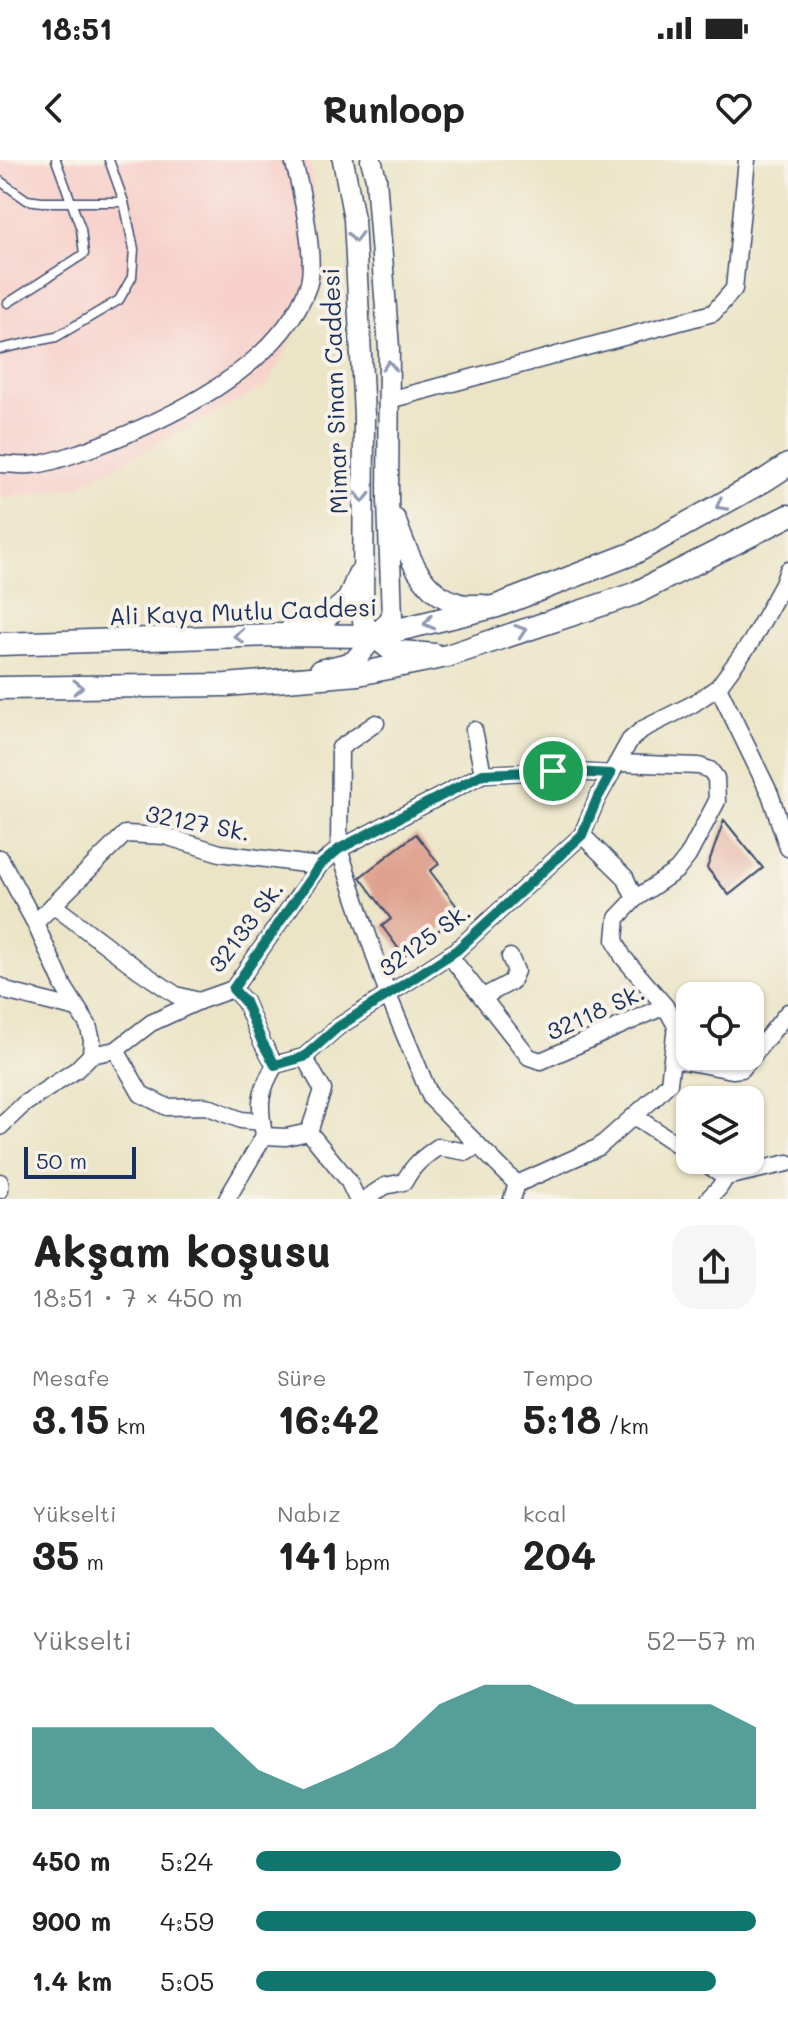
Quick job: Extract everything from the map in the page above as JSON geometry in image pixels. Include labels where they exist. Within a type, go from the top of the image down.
[{"type":"main road","name":"Ali Kaya Mutlu Caddesi","points":[[0,644],[273,635],[368,628],[497,606],[634,553],[788,465]]},
{"type":"main road","points":[[0,688],[226,685],[358,674],[447,656],[634,594],[787,520]]},
{"type":"street","points":[[0,464],[32,465],[65,457],[131,433],[213,390],[266,350],[293,317],[310,284],[310,248],[293,160]]},
{"type":"street","name":"Mimar Sinan Caddesi","points":[[276,681],[353,662],[368,628],[363,563],[364,415],[354,219],[343,160]]},
{"type":"street","name":"Mimar Sinan Caddesi","points":[[368,628],[392,617],[387,317],[376,178],[371,160]]},
{"type":"street","points":[[389,400],[713,313],[734,289],[747,160]]},
{"type":"street","points":[[388,500],[405,547],[426,585],[443,598],[460,604],[497,606]]},
{"type":"street","points":[[273,635],[322,622],[348,599],[363,563]]},
{"type":"street","points":[[614,768],[630,740],[643,729],[693,704],[718,687],[751,642],[786,581]]},
{"type":"street","points":[[368,628],[390,650],[447,656]]},
{"type":"street","points":[[718,687],[770,794],[788,848]]},
{"type":"street","points":[[339,849],[483,774],[699,766],[710,770],[716,778],[717,801],[688,856],[677,870],[635,899],[617,918],[615,940],[623,957],[665,1006],[676,1026],[669,1083],[599,1147],[514,1192],[478,1145],[431,1098],[388,995],[339,849],[340,748],[376,723]]},
{"type":"street","points":[[474,730],[483,774]]},
{"type":"street","name":"32125 Sk.","points":[[275,1065],[304,1057],[338,1027],[449,955],[509,904],[582,835],[614,768]]},
{"type":"street","name":"32127 Sk.","points":[[35,923],[125,834],[165,836],[220,853],[319,866]]},
{"type":"street","points":[[582,835],[625,877],[635,899]]},
{"type":"street","name":"32133 Sk.","points":[[91,1055],[116,1050],[151,1023],[233,989],[319,866],[339,849]]},
{"type":"street","points":[[0,858],[35,923],[64,987],[88,1025],[92,1040],[91,1055],[76,1070],[24,1104],[0,1127]]},
{"type":"street","points":[[53,905],[176,995],[199,1001]]},
{"type":"street","name":"32118 Sk.","points":[[449,955],[529,1057],[541,1061],[665,1006]]},
{"type":"street","points":[[483,997],[511,982],[516,971],[510,957]]},
{"type":"street","points":[[0,986],[9,992],[77,1009]]},
{"type":"street","points":[[227,1199],[263,1129],[260,1111],[263,1086],[275,1065],[245,1002],[233,989]]},
{"type":"street","points":[[673,1059],[732,1070],[742,1069],[788,1012]]},
{"type":"street","points":[[116,1050],[141,1094],[167,1107],[206,1106],[286,1137],[309,1132]]},
{"type":"street","points":[[304,1057],[323,1090],[309,1132]]},
{"type":"street","points":[[634,1116],[676,1144]]},
{"type":"street","points":[[309,1132],[348,1180],[357,1199]]},
{"type":"street","points":[[365,1199],[385,1186],[404,1182],[418,1160],[438,1147],[467,1152],[478,1145]]},
{"type":"street","points":[[708,1199],[726,1177],[788,1163]]},
{"type":"street","points":[[721,1174],[726,1177]]},
{"type":"street","points":[[0,1182],[0,1190]]},
{"type":"lane","points":[[8,303],[84,254],[81,229],[56,160]]},
{"type":"lane","points":[[0,349],[56,337],[119,300],[132,277],[134,249],[124,202],[109,160]]},
{"type":"lane","points":[[0,181],[27,200],[124,202]]},
{"type":"shaded area","points":[[0,160],[310,160],[326,274],[266,386],[77,487],[0,499]]},
{"type":"building","points":[[724,820],[763,868],[729,895],[707,868]]},
{"type":"building","points":[[416,834],[439,864],[430,871],[462,913],[404,956],[382,926],[391,919],[360,877]]},
{"type":"route","points":[[553,771],[611,774],[582,835],[457,950],[338,1027],[304,1057],[275,1065],[245,1002],[233,989],[319,866],[339,849],[483,774],[553,771]]}]
